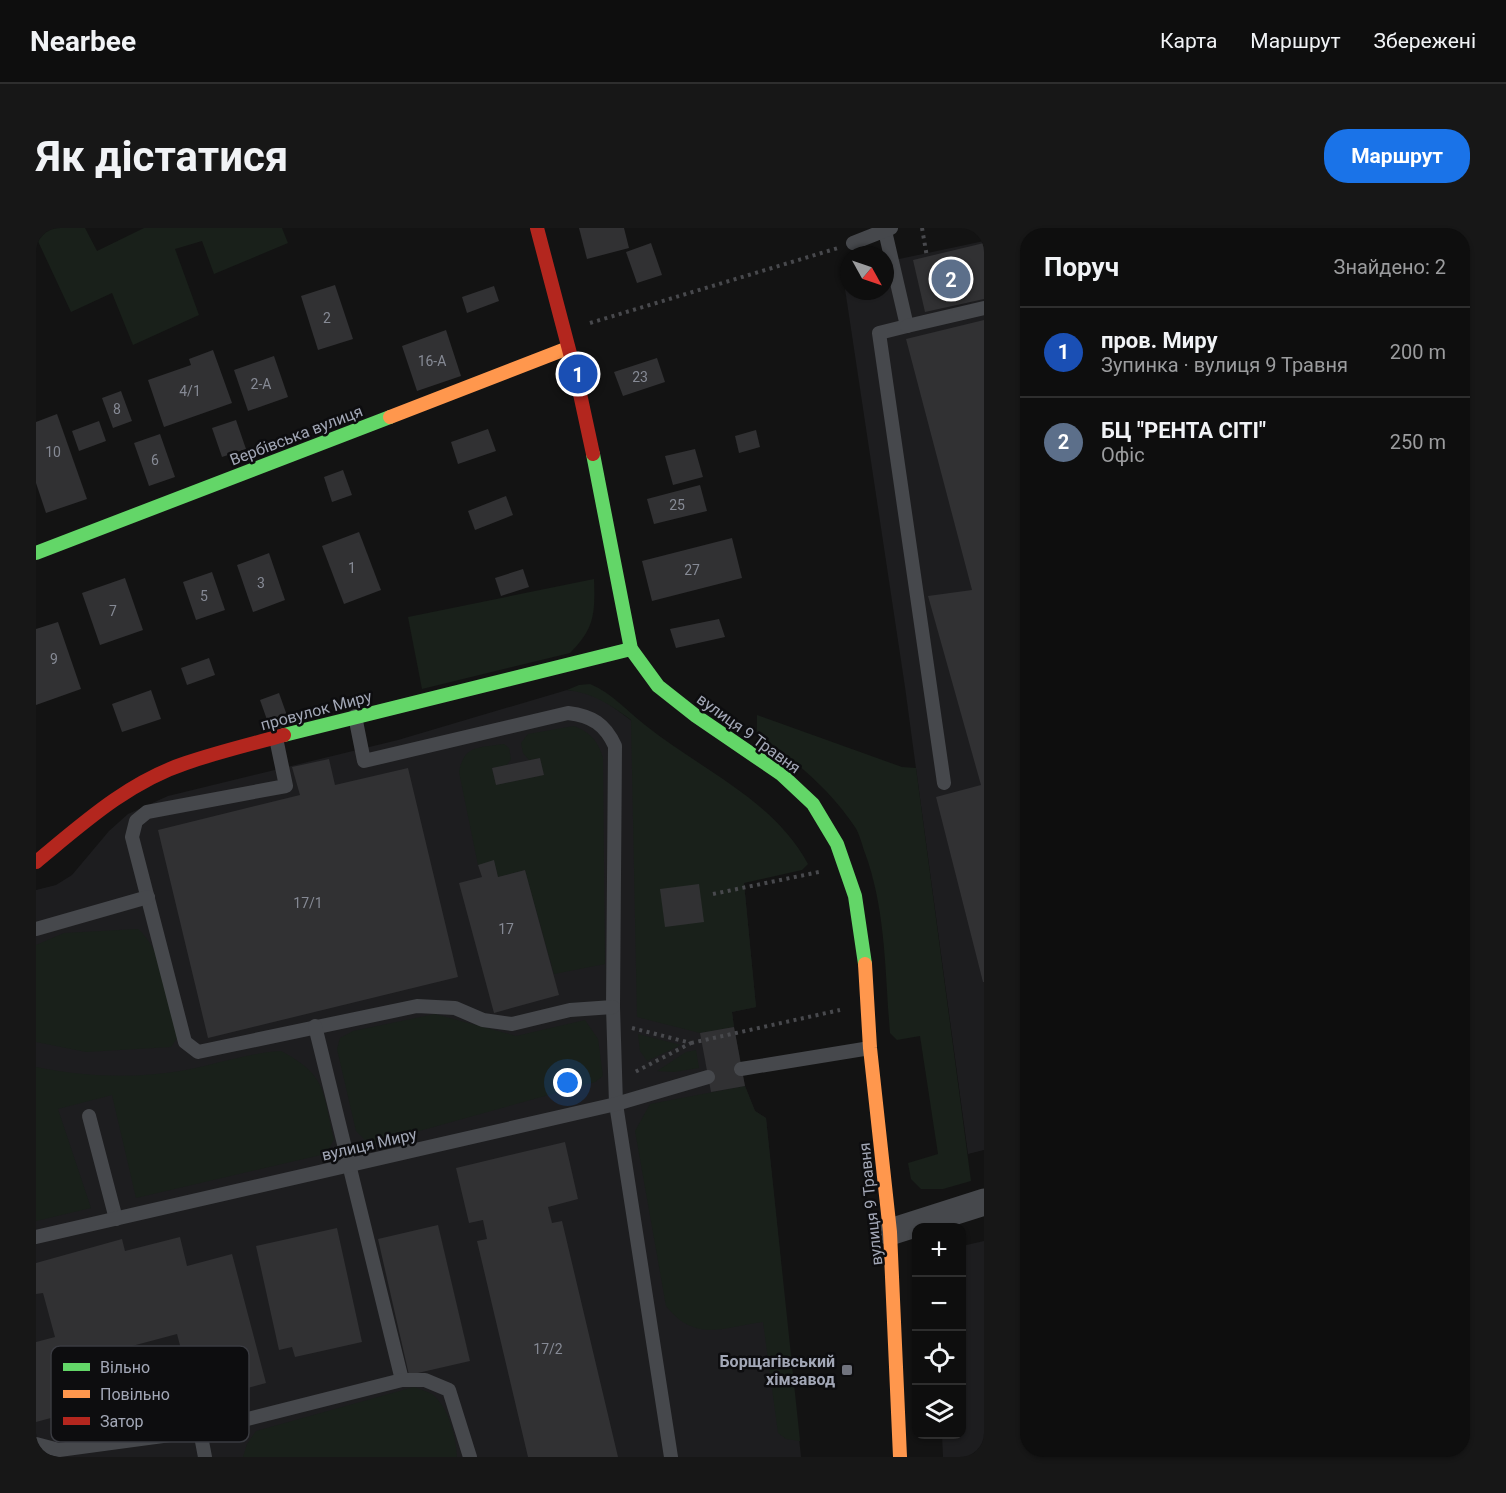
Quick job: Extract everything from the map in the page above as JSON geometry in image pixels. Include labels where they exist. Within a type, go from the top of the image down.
[{"type":"main road","name":"вулиця 9 Травня","points":[[537,228],[568,348],[610,534],[631,649],[658,686],[696,716],[781,774],[813,804],[837,844],[855,896],[864,952],[870,1048],[890,1232],[900,1457]]},
{"type":"main road","name":"Вербівська вулиця","points":[[36,553],[568,348]]},
{"type":"main road","name":"провулок Миру","points":[[36,862],[99,809],[132,789],[184,763],[355,716],[631,649]]},
{"type":"street","points":[[890,1232],[984,1202]]},
{"type":"lane","points":[[853,243],[888,229],[907,326]]},
{"type":"lane","points":[[944,783],[879,333],[984,308]]},
{"type":"lane","points":[[355,716],[364,761],[568,713],[587,716],[607,729],[615,746],[613,1007],[616,1104],[671,1457]]},
{"type":"lane","points":[[276,738],[286,786],[147,812],[136,822],[132,837],[185,1041],[198,1052],[417,1006],[455,1008],[483,1020],[512,1024],[570,1010],[613,1007]]},
{"type":"lane","points":[[36,929],[148,897]]},
{"type":"lane","points":[[315,1026],[402,1380]]},
{"type":"lane","points":[[741,1069],[870,1048]]},
{"type":"lane","name":"вулиця Миру","points":[[36,1236],[616,1104],[708,1077]]},
{"type":"lane","points":[[89,1116],[116,1219]]},
{"type":"lane","points":[[249,1419],[402,1380],[425,1380],[449,1390],[470,1457]]},
{"type":"lane","points":[[36,1444],[59,1450],[118,1442]]},
{"type":"lane","points":[[202,1442],[205,1457]]},
{"type":"path","points":[[922,228],[927,257]]},
{"type":"path","points":[[562,326],[587,324],[853,243]]},
{"type":"path","points":[[713,894],[820,871]]},
{"type":"path","points":[[616,1082],[692,1043],[850,1008]]},
{"type":"path","points":[[614,1024],[692,1043]]},
{"type":"shaded area","points":[[36,228],[85,228],[97,251],[144,228],[282,228],[288,243],[214,274],[202,241],[175,249],[199,315],[133,345],[112,293],[71,312],[36,237]]},
{"type":"shaded area","points":[[984,241],[984,1150],[968,1154],[905,687],[847,300],[894,300],[894,260]]},
{"type":"shaded area","points":[[594,579],[592,619],[584,636],[570,653],[422,689],[408,617]]},
{"type":"shaded area","points":[[590,684],[612,697],[645,725],[756,803],[776,821],[808,864],[802,870],[744,883],[756,1007],[732,1012],[734,1027],[700,1033],[637,1017],[631,720],[601,700],[567,690],[579,685]]},
{"type":"shaded area","points":[[567,690],[587,692],[609,704],[720,786],[738,821],[756,1007],[732,1012],[745,1086],[755,1111],[766,1118],[801,1457],[36,1457],[36,890],[56,885],[72,875],[109,831],[128,814],[168,796],[398,740]]},
{"type":"shaded area","points":[[757,715],[902,767],[916,768],[971,1181],[943,1189],[921,1189],[911,1179],[908,1163],[938,1154],[920,1036],[897,1040],[890,1033],[881,919],[872,875],[861,840],[845,813],[822,787],[757,733]]},
{"type":"shaded area","points":[[574,726],[593,738],[603,758],[605,964],[554,974],[525,870],[498,877],[494,861],[478,865],[459,772],[461,763],[469,752],[481,747],[504,744],[509,748],[511,759],[507,765],[492,768],[496,785],[544,775],[540,758],[529,760],[523,753],[521,743],[528,734]]},
{"type":"shaded area","points":[[138,929],[155,952],[165,979],[178,1037],[171,1047],[86,1052],[36,1042],[36,945],[64,933]]},
{"type":"shaded area","points":[[435,1014],[516,1036],[585,1020],[598,1039],[603,1076],[595,1082],[376,1143],[366,1141],[356,1131],[337,1049],[340,1038],[353,1031]]},
{"type":"shaded area","points":[[638,1034],[681,1045],[647,1061],[640,1051]]},
{"type":"shaded area","points":[[696,1050],[699,1068],[674,1072],[657,1071],[686,1052]]},
{"type":"shaded area","points":[[281,1051],[307,1069],[321,1086],[334,1139],[328,1151],[321,1155],[136,1198],[112,1095],[58,1109],[91,1208],[36,1221],[36,1067],[92,1075],[149,1075]]},
{"type":"shaded area","points":[[745,1086],[755,1111],[766,1118],[800,1441],[786,1439],[778,1433],[763,1322],[723,1329],[699,1329],[677,1318],[666,1306],[635,1131],[650,1104]]},
{"type":"shaded area","points":[[984,1241],[984,1457],[943,1457],[942,1439],[966,1439],[966,1245]]},
{"type":"shaded area","points":[[414,1387],[432,1394],[443,1407],[453,1432],[457,1457],[243,1457],[247,1444],[256,1431]]},
{"type":"building","points":[[579,228],[624,228],[629,248],[587,259]]},
{"type":"building","points":[[651,243],[662,275],[637,283],[626,252]]},
{"type":"building","points":[[984,243],[984,299],[925,312],[913,260]]},
{"type":"building","points":[[335,285],[353,339],[318,350],[301,296]]},
{"type":"building","points":[[494,286],[499,301],[467,313],[462,297]]},
{"type":"building","points":[[984,320],[983,982],[936,797],[981,785],[928,596],[972,590],[906,339]]},
{"type":"building","points":[[446,330],[461,376],[417,391],[402,346]]},
{"type":"building","points":[[213,350],[232,403],[164,427],[148,380],[191,365],[189,359]]},
{"type":"building","points":[[274,356],[288,397],[248,411],[234,370]]},
{"type":"building","points":[[657,358],[665,382],[623,396],[614,372]]},
{"type":"building","points":[[121,391],[132,421],[113,428],[102,398]]},
{"type":"building","points":[[57,414],[87,499],[46,513],[36,483],[36,422]]},
{"type":"building","points":[[236,420],[246,449],[222,457],[212,428]]},
{"type":"building","points":[[99,421],[106,441],[79,451],[72,431]]},
{"type":"building","points":[[488,429],[496,451],[458,464],[451,442]]},
{"type":"building","points":[[756,430],[760,447],[739,453],[735,436]]},
{"type":"building","points":[[160,434],[175,477],[149,486],[134,443]]},
{"type":"building","points":[[695,449],[703,477],[673,485],[665,456]]},
{"type":"building","points":[[343,470],[352,495],[332,502],[324,477]]},
{"type":"building","points":[[700,485],[707,511],[654,524],[647,499]]},
{"type":"building","points":[[506,496],[513,515],[475,530],[468,511]]},
{"type":"building","points":[[359,532],[381,590],[344,604],[322,546]]},
{"type":"building","points":[[732,538],[742,578],[652,601],[642,561]]},
{"type":"building","points":[[269,553],[285,600],[253,612],[237,565]]},
{"type":"building","points":[[523,569],[529,587],[501,596],[495,578]]},
{"type":"building","points":[[212,572],[225,610],[196,620],[183,582]]},
{"type":"building","points":[[125,578],[143,630],[100,645],[82,593]]},
{"type":"building","points":[[719,619],[725,637],[676,648],[670,629]]},
{"type":"building","points":[[58,622],[81,689],[36,705],[36,629]]},
{"type":"building","points":[[209,658],[215,675],[187,685],[181,668]]},
{"type":"building","points":[[151,690],[161,719],[122,732],[112,704]]},
{"type":"building","points":[[279,693],[290,724],[271,731],[260,700]]},
{"type":"building","points":[[540,758],[544,775],[496,785],[492,768]]},
{"type":"building","points":[[329,759],[335,785],[408,768],[458,977],[208,1038],[158,830],[300,795],[292,767]]},
{"type":"building","points":[[494,860],[498,877],[525,870],[559,995],[494,1013],[459,883],[482,877],[478,865]]},
{"type":"building","points":[[699,884],[704,922],[665,927],[660,889]]},
{"type":"building","points":[[734,1027],[745,1086],[711,1092],[700,1033]]},
{"type":"building","points":[[565,1142],[578,1199],[548,1207],[552,1223],[562,1221],[618,1457],[528,1457],[477,1241],[487,1239],[483,1220],[469,1223],[456,1168]]},
{"type":"building","points":[[438,1225],[470,1361],[409,1375],[378,1239]]},
{"type":"building","points":[[337,1228],[362,1342],[295,1357],[292,1347],[279,1350],[256,1246]]},
{"type":"building","points":[[180,1237],[187,1266],[232,1254],[266,1383],[249,1388],[249,1346],[180,1346],[177,1334],[132,1346],[51,1346],[51,1418],[36,1422],[36,1342],[55,1337],[43,1293],[36,1294],[36,1263],[122,1239],[125,1251]]},
{"type":"traffic: fast","points":[[36,553],[390,417]]},
{"type":"traffic: fast","points":[[593,454],[631,649],[658,686],[696,716],[781,774],[813,804],[837,844],[855,896],[865,964]]},
{"type":"traffic: fast","points":[[284,735],[631,649]]},
{"type":"traffic: slow","points":[[390,417],[568,348]]},
{"type":"traffic: slow","points":[[865,964],[870,1048],[890,1232],[900,1457]]},
{"type":"traffic: jam","points":[[537,228],[577,380],[593,454]]},
{"type":"traffic: jam","points":[[36,862],[106,805],[145,781],[186,763],[284,735]]},
{"type":"place","name":"БЦ \"РЕНТА СІТІ\"","points":[[951,279]]},
{"type":"place","name":"пров. Миру","points":[[578,374]]},
{"type":"place","name":"Борщагівський хімзавод","points":[[847,1370]]}]
